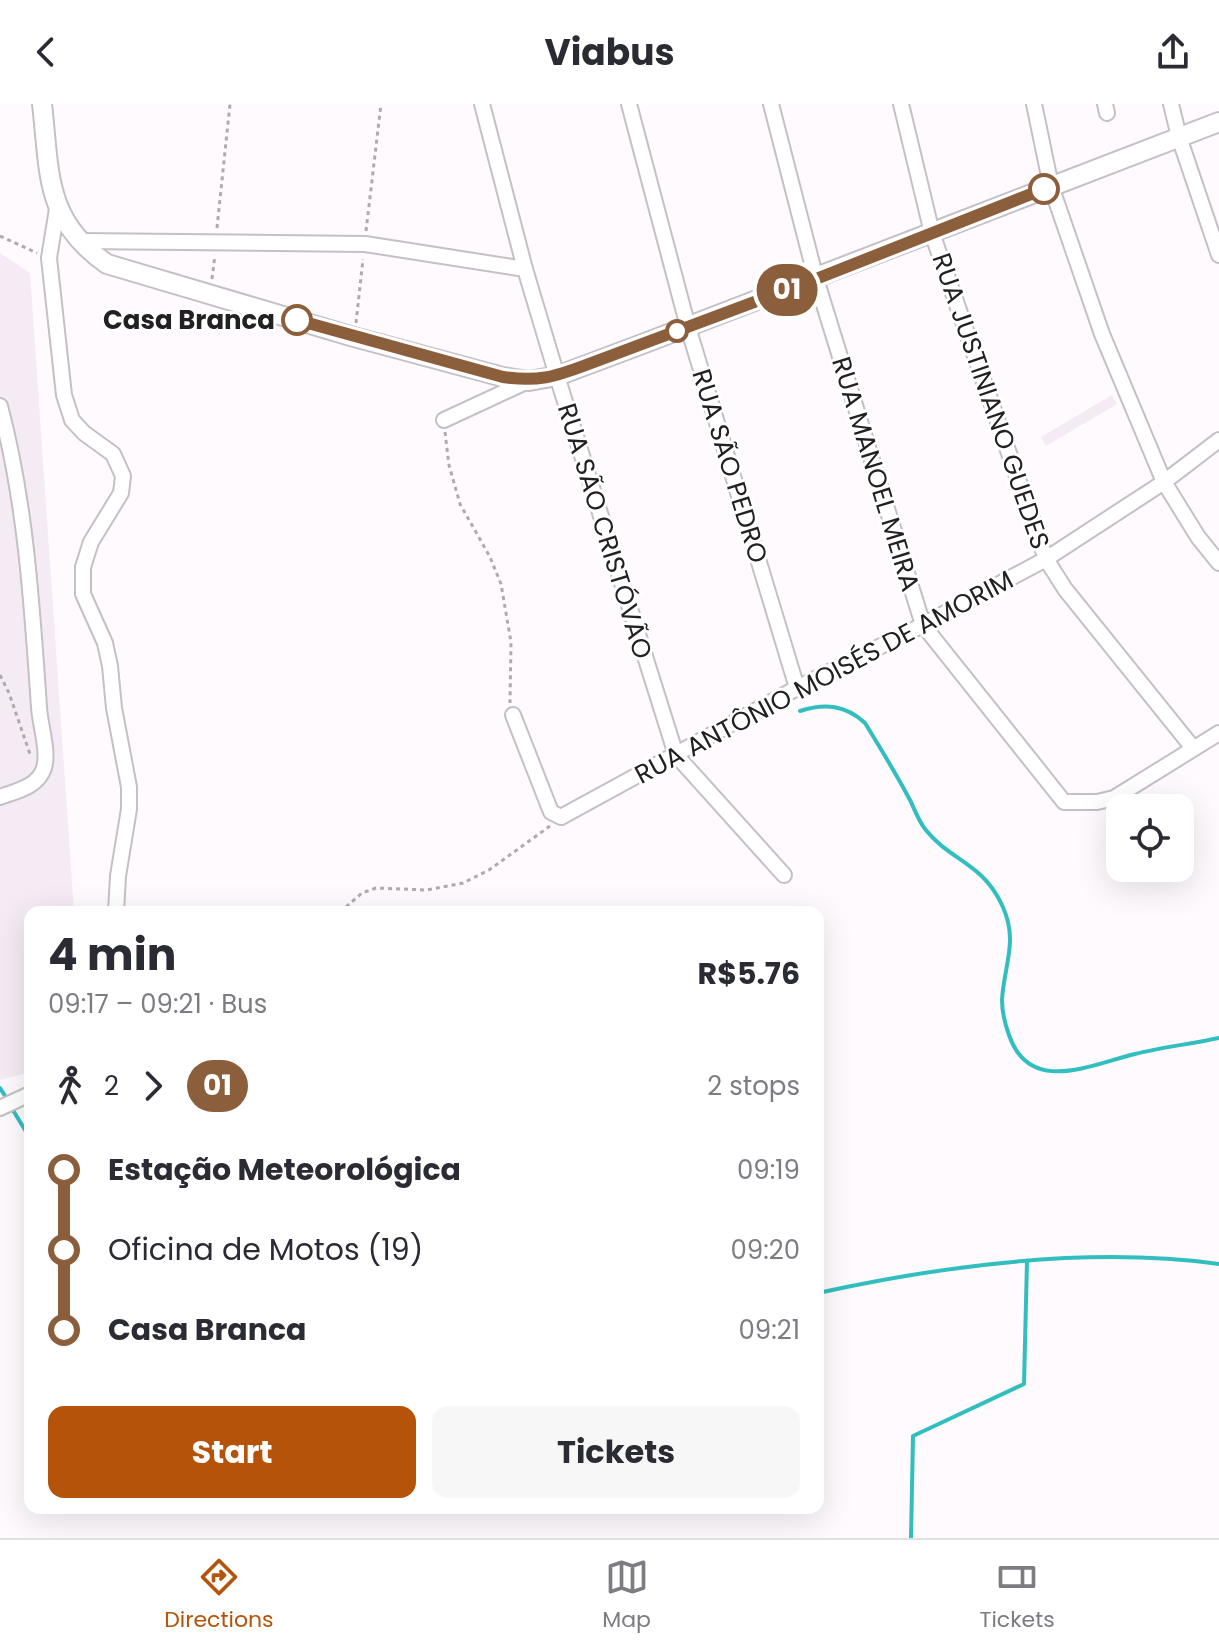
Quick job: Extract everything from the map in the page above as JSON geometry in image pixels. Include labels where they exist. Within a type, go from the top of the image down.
[{"type":"main road","points":[[42,104],[57,209],[90,252],[107,264],[354,337],[503,377],[529,381],[557,376],[816,279],[1219,122]]},
{"type":"street","name":"RUA SÃO CRISTÓVÃO","points":[[482,104],[525,269],[676,755],[784,875]]},
{"type":"street","name":"RUA SÃO PEDRO","points":[[629,104],[688,327],[797,688]]},
{"type":"street","name":"RUA MANOEL MEIRA","points":[[771,104],[816,279],[923,625],[1064,802],[1097,802],[1114,798],[1193,748]]},
{"type":"street","name":"RUA JUSTINIANO GUEDES","points":[[901,104],[932,233],[1046,559],[1065,589],[1193,748]]},
{"type":"street","points":[[1034,104],[1051,186],[1102,334],[1164,482],[1198,537],[1219,563]]},
{"type":"street","points":[[1171,104],[1219,255]]},
{"type":"street","points":[[57,209],[49,258],[64,395],[72,420],[113,454],[123,476],[121,493],[91,542],[83,567],[83,594],[105,643],[110,666],[114,708],[129,787],[116,906]]},
{"type":"street","points":[[81,241],[365,244],[525,269]]},
{"type":"street","points":[[444,420],[529,381]]},
{"type":"street","points":[[0,406],[21,507],[46,757],[37,780],[0,797]]},
{"type":"street","name":"RUA ANTÔNIO MOISÉS DE AMORIM","points":[[561,817],[797,688],[1046,559],[1164,482],[1219,440]]},
{"type":"street","points":[[513,715],[551,812],[561,817]]},
{"type":"street","points":[[1193,748],[1219,733]]},
{"type":"street","points":[[0,1108],[24,1097]]},
{"type":"path","points":[[211,294],[230,104]]},
{"type":"path","points":[[354,337],[381,104]]},
{"type":"path","points":[[444,420],[449,465],[460,504],[490,557],[501,584],[511,642],[509,696],[513,715]]},
{"type":"path","points":[[0,675],[32,758]]},
{"type":"path","points":[[347,906],[362,893],[376,888],[427,890],[463,883],[489,870],[561,817]]},
{"type":"shaded area","points":[[0,253],[30,273],[74,906],[24,906],[24,1074],[0,1080]]},
{"type":"shaded area","points":[[1112,395],[1117,404],[1046,446],[1041,437]]},
{"type":"waterway","points":[[800,711],[835,707],[850,712],[865,723],[925,829],[975,870],[994,891],[1007,918],[1010,941],[1003,987],[1004,1018],[1019,1054],[1032,1065],[1064,1071],[1219,1038]]},
{"type":"waterway","points":[[0,1088],[7,1099]]},
{"type":"waterway","points":[[11,1107],[24,1128]]},
{"type":"waterway","points":[[824,1292],[916,1274],[1017,1261],[1119,1257],[1219,1264]]},
{"type":"waterway","points":[[911,1538],[913,1436],[1024,1384],[1027,1261]]},
{"type":"bus line","name":"01","points":[[297,320],[503,377],[529,381],[557,376],[1044,189]]},
{"type":"place","name":"Casa Branca","points":[[297,320]]}]
